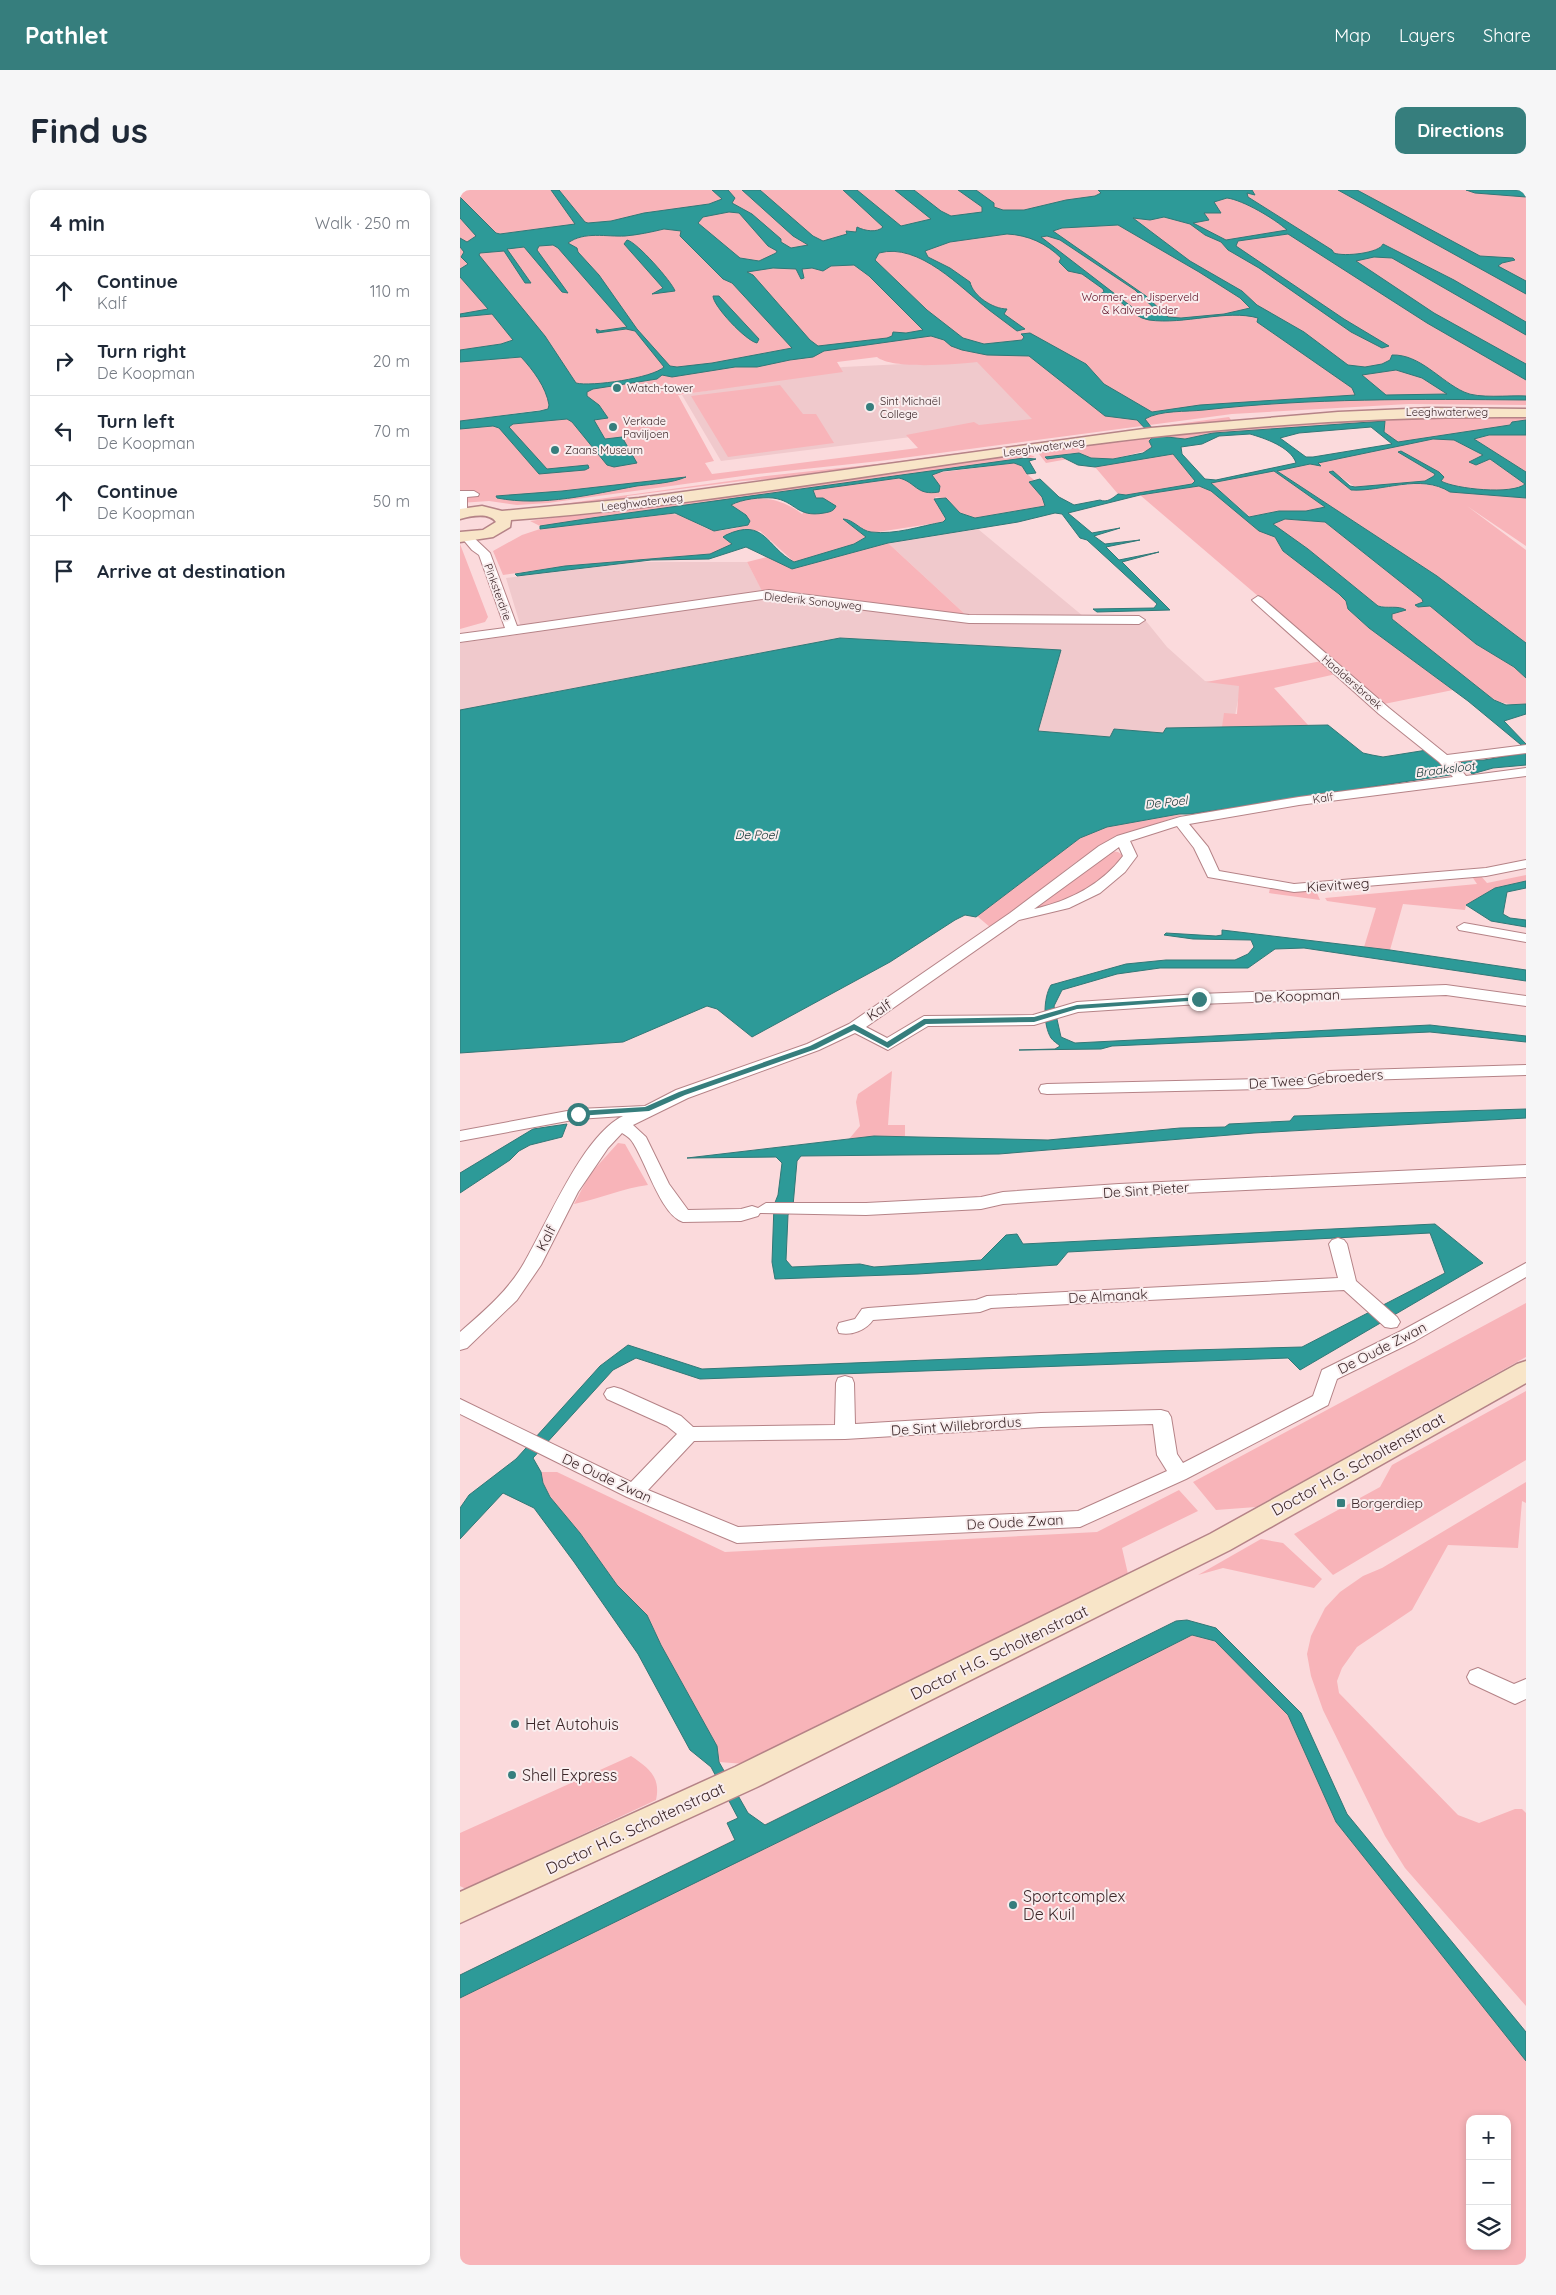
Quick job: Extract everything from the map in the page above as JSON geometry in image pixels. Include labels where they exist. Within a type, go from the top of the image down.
[{"type":"main road","name":"Leeghwaterweg","points":[[502,520],[1268,419],[1359,413],[1526,413]]},
{"type":"main road","points":[[461,513],[480,511],[502,520],[487,534],[464,537]]},
{"type":"main road","name":"Doctor H.G. Scholtenstraat","points":[[460,1908],[746,1777],[1220,1542],[1526,1371]]},
{"type":"street","points":[[461,513],[461,494],[474,494]]},
{"type":"street","name":"Pinksterdrie","points":[[484,553],[487,546],[487,534]]},
{"type":"street","name":"Pinksterdrie","points":[[464,537],[484,553],[512,630]]},
{"type":"street","name":"Diederik Sonoyweg","points":[[460,638],[769,594],[969,619],[1139,620]]},
{"type":"street","name":"Haaldersbroek","points":[[1258,600],[1384,711],[1446,761],[1460,777]]},
{"type":"street","points":[[1446,761],[1523,749]]},
{"type":"street","name":"Kalf","points":[[460,1343],[512,1296],[532,1265],[570,1191],[602,1144],[621,1124],[646,1110],[682,1094],[813,1047],[854,1027],[1015,916],[1079,866],[1122,839],[1180,821],[1460,777],[1526,772]]},
{"type":"street","name":"Kievitweg","points":[[1180,821],[1197,841],[1213,874],[1294,888],[1477,872],[1526,864]]},
{"type":"street","name":"Kalf","points":[[1015,916],[1043,912],[1075,900],[1104,885],[1130,856],[1122,839]]},
{"type":"street","points":[[1464,927],[1526,938]]},
{"type":"street","name":"De Koopman","points":[[854,1027],[888,1045],[924,1022],[1034,1020],[1063,1010],[1199,999],[1446,990],[1526,1000]]},
{"type":"street","name":"De Twee Gebroeders","points":[[1047,1089],[1104,1090],[1308,1083],[1330,1076],[1526,1070]]},
{"type":"street","name":"Kalf","points":[[460,1136],[578,1114],[646,1110]]},
{"type":"street","name":"De Sint Pieter","points":[[621,1124],[638,1136],[661,1185],[683,1216],[741,1215],[759,1210],[866,1209],[952,1205],[981,1203],[1003,1198],[1101,1193],[1119,1190],[1526,1171]]},
{"type":"street","points":[[1338,1244],[1348,1284],[1391,1322]]},
{"type":"street","name":"De Oude Zwan","points":[[460,1406],[634,1492],[737,1535],[1080,1519],[1179,1474],[1321,1400],[1329,1375],[1408,1336],[1526,1269]]},
{"type":"street","name":"De Almanak","points":[[846,1328],[861,1324],[868,1314],[980,1306],[987,1302],[1348,1284]]},
{"type":"street","points":[[845,1432],[846,1383]]},
{"type":"street","points":[[614,1394],[674,1420],[689,1434],[634,1492]]},
{"type":"street","name":"De Sint Willebrordus","points":[[689,1434],[845,1432],[1041,1420],[1161,1418],[1166,1455],[1179,1474]]},
{"type":"street","points":[[1478,1677],[1515,1695],[1526,1688]]},
{"type":"shaded area","name":"Sint Michaël College","points":[[1004,359],[1062,418],[721,461],[682,395],[843,367]]},
{"type":"shaded area","points":[[978,529],[1089,621],[1146,621],[1167,647],[1205,681],[1241,685],[1229,746],[1038,731],[970,644],[840,638],[460,710],[460,643],[523,634],[506,578],[638,562],[747,562],[765,596],[967,616],[888,543]]},
{"type":"green space","name":"Wormer- en Jisperveld & Kalverpolder","points":[[460,190],[1526,190],[1526,405],[1409,404],[1232,414],[880,461],[757,474],[548,503],[517,505],[489,501],[460,503],[460,427],[549,417],[548,409],[460,421],[460,362],[521,357],[530,366],[539,381],[539,378],[513,340],[501,344],[460,350],[460,317],[491,314],[484,311],[460,314]],"holes":[[[877,357],[885,361],[911,365],[977,362],[1032,419],[979,425],[974,422],[906,435],[918,448],[712,474],[705,463],[714,461],[678,395],[843,372],[837,362]]]},
{"type":"green space","points":[[780,385],[803,414],[816,414],[834,443],[728,457],[691,396]]},
{"type":"green space","points":[[1526,415],[1526,420],[1513,422],[1510,425],[1398,442],[1384,432],[1385,421],[1213,433],[1185,439],[1158,436],[1250,425],[1329,420]]},
{"type":"green space","points":[[1229,417],[1231,420],[800,477],[742,481],[627,496],[627,498],[592,504],[524,511],[526,509],[766,476],[886,463]]},
{"type":"green space","points":[[1489,435],[1526,435],[1526,472],[1474,439]]},
{"type":"green space","points":[[1153,437],[1152,447],[1149,450],[1113,459],[1091,458],[1072,453],[1047,459],[1062,457],[1068,459],[1046,463],[1039,454],[1044,451]]},
{"type":"green space","points":[[1433,439],[1454,440],[1484,456],[1470,462],[1476,465],[1490,459],[1525,484],[1509,489],[1484,490],[1448,484],[1441,481],[1439,472],[1401,451],[1435,474],[1434,476],[1425,481],[1355,487],[1333,472],[1329,472],[1351,490],[1426,484],[1450,492],[1526,498],[1526,546],[1467,506],[1526,550],[1526,643],[1437,576],[1277,471],[1310,464],[1320,465],[1317,463]]},
{"type":"green space","points":[[1026,453],[1035,457],[540,526],[530,521]]},
{"type":"green space","points":[[1173,454],[1195,481],[1192,484],[1126,495],[1118,494],[1095,467]]},
{"type":"green space","points":[[1014,463],[1022,466],[1034,480],[1030,482],[1042,497],[1045,506],[975,518],[960,513],[947,499],[936,497],[934,499],[946,519],[943,522],[869,532],[847,519],[844,520],[867,536],[854,544],[794,562],[760,531],[747,530],[729,546],[710,554],[565,566],[503,575],[493,551],[522,535],[540,529],[670,514],[676,514],[712,530],[728,530],[737,528],[746,515],[731,505],[740,501],[759,498],[768,499],[786,504],[802,514],[816,499],[813,490],[899,478],[921,490],[932,493],[939,492],[936,480],[932,475],[936,473]]},
{"type":"green space","points":[[1274,471],[1325,507],[1306,511],[1279,511],[1250,517],[1211,483]]},
{"type":"green space","points":[[1199,486],[1211,491],[1259,530],[1275,537],[1283,551],[1339,594],[1346,601],[1348,609],[1369,628],[1453,690],[1384,704],[1140,495]]},
{"type":"green space","points":[[1285,519],[1325,522],[1422,599],[1423,602],[1416,605],[1419,607],[1430,606],[1476,644],[1514,667],[1526,678],[1526,704],[1514,705],[1503,703],[1483,692],[1392,619],[1392,614],[1406,609],[1378,606],[1308,549],[1273,526],[1275,522]]},
{"type":"green space","points":[[888,543],[967,616],[787,591],[762,591],[747,562],[767,557],[792,569]]},
{"type":"green space","points":[[460,544],[488,617],[485,622],[460,629]]},
{"type":"green space","points":[[1322,661],[1336,674],[1274,688],[1308,725],[1222,727],[1224,713],[1237,714],[1239,686],[1206,682]]},
{"type":"green space","points":[[1182,815],[1131,832],[1076,862],[991,928],[977,916],[1080,838],[1107,827]]},
{"type":"green space","points":[[1111,851],[1118,852],[1125,857],[1106,877],[1058,903],[1032,912],[1028,911]]},
{"type":"green space","points":[[1526,875],[1526,881],[1495,888],[1466,905],[1465,910],[1403,904],[1390,950],[1364,947],[1376,908],[1327,901],[1325,898],[1477,884],[1473,878],[1481,876],[1487,883]]},
{"type":"green space","points":[[1270,888],[1297,892],[1316,891],[1320,900],[1269,893]]},
{"type":"green space","points":[[892,1071],[888,1125],[905,1125],[905,1136],[849,1139],[860,1126],[856,1102],[858,1094]]},
{"type":"green space","points":[[618,1143],[625,1144],[648,1185],[574,1204],[590,1174]]},
{"type":"green space","points":[[1526,1303],[1526,1357],[1256,1507],[1216,1510],[1193,1482]]},
{"type":"green space","points":[[1526,1391],[1526,1460],[1333,1575],[1294,1534],[1380,1487],[1392,1465]]},
{"type":"green space","points":[[541,1472],[557,1472],[725,1552],[1097,1532],[1179,1490],[1198,1511],[1122,1548],[1128,1574],[745,1764],[719,1762],[717,1746],[661,1645],[647,1615],[617,1585],[580,1533],[550,1497],[543,1483]]},
{"type":"green space","points":[[1526,1482],[1526,1503],[1522,1501],[1518,1548],[1448,1545],[1412,1610],[1357,1647],[1342,1668],[1337,1681],[1339,1693],[1458,1815],[1479,1823],[1515,1809],[1522,1809],[1526,1813],[1526,2006],[1405,1868],[1385,1836],[1323,1710],[1311,1676],[1307,1654],[1311,1636],[1325,1608],[1340,1592],[1363,1576],[1382,1568]]},
{"type":"green space","points":[[1261,1539],[1283,1543],[1322,1579],[1314,1588],[1223,1568],[1198,1575]]},
{"type":"green space","name":"Sportcomplex De Kuil","points":[[1187,1620],[1216,1628],[1301,1713],[1347,1814],[1526,2032],[1526,2265],[460,2265],[460,1975],[1176,1621]]},
{"type":"green space","points":[[631,1756],[648,1769],[655,1779],[657,1785],[656,1800],[466,1889],[460,1886],[460,1833]]},
{"type":"water","points":[[551,190],[559,190],[585,222],[588,223],[611,221],[644,213],[709,204],[722,199],[712,190],[728,190],[735,198],[732,203],[752,214],[781,239],[781,242],[791,248],[808,245],[793,236],[742,190],[760,190],[813,236],[823,241],[847,234],[846,231],[856,232],[857,227],[871,231],[883,227],[843,190],[857,190],[901,226],[931,219],[895,190],[914,190],[941,211],[951,216],[982,212],[982,207],[958,190],[976,190],[994,203],[994,207],[1003,210],[1024,210],[1066,200],[1095,196],[1101,193],[1098,190],[1252,190],[1255,195],[1247,193],[1248,197],[1334,253],[1345,255],[1369,252],[1383,244],[1454,280],[1526,322],[1526,335],[1392,258],[1374,257],[1356,261],[1434,313],[1526,364],[1526,380],[1427,323],[1288,234],[1238,241],[1236,246],[1344,319],[1389,346],[1382,348],[1351,332],[1259,268],[1228,250],[1221,242],[1205,235],[1190,224],[1164,217],[1150,220],[1133,218],[1190,261],[1242,291],[1257,305],[1304,332],[1348,365],[1365,367],[1382,364],[1390,360],[1392,355],[1402,356],[1421,363],[1455,387],[1470,394],[1526,396],[1526,400],[1324,401],[1284,403],[1166,413],[1145,419],[1158,436],[1185,439],[1213,433],[1385,421],[1384,432],[1398,442],[1510,425],[1512,422],[1526,420],[1526,435],[1489,435],[1474,439],[1526,472],[1526,498],[1450,492],[1426,484],[1351,490],[1329,472],[1333,471],[1350,486],[1355,487],[1425,481],[1434,476],[1435,474],[1398,452],[1401,451],[1439,472],[1444,477],[1441,481],[1448,484],[1484,490],[1497,490],[1519,487],[1525,484],[1490,459],[1476,465],[1469,462],[1483,455],[1454,440],[1433,439],[1318,463],[1321,466],[1310,464],[1277,471],[1437,576],[1526,643],[1526,678],[1514,667],[1476,644],[1430,606],[1418,607],[1415,605],[1423,602],[1422,599],[1325,522],[1285,519],[1273,524],[1308,549],[1378,606],[1406,610],[1392,614],[1392,619],[1494,700],[1506,705],[1526,704],[1526,714],[1504,721],[1526,744],[1526,749],[1468,701],[1369,628],[1348,609],[1346,601],[1339,594],[1283,551],[1275,537],[1259,531],[1211,491],[1199,486],[1140,495],[1068,513],[1092,533],[1120,528],[1094,536],[1105,544],[1140,540],[1106,547],[1119,560],[1159,552],[1122,562],[1170,610],[1097,612],[1093,609],[1154,608],[1157,604],[1087,540],[1080,538],[1062,514],[1055,513],[1018,522],[888,543],[792,569],[746,547],[709,559],[651,560],[517,576],[515,574],[565,566],[710,554],[732,544],[723,537],[739,530],[749,530],[764,536],[794,562],[854,544],[866,537],[843,519],[864,530],[880,533],[943,522],[946,519],[934,499],[946,498],[960,513],[975,518],[1045,506],[1042,497],[1029,482],[1040,479],[1059,497],[1074,505],[1107,500],[1118,494],[1126,495],[1192,484],[1195,481],[1173,454],[1095,467],[1078,465],[1062,457],[1047,459],[1045,457],[1079,453],[1091,458],[1113,459],[1143,453],[1152,447],[1149,441],[1153,437],[1137,420],[1105,416],[1029,356],[987,355],[962,350],[951,346],[944,340],[931,336],[824,351],[813,357],[757,367],[735,367],[672,377],[662,375],[657,379],[593,389],[587,392],[587,396],[599,405],[608,418],[594,420],[605,439],[622,437],[637,463],[614,467],[607,465],[572,422],[567,419],[513,424],[509,427],[547,469],[588,465],[589,468],[585,470],[539,474],[499,428],[493,426],[460,429],[460,421],[540,411],[548,409],[549,405],[538,379],[521,357],[460,362],[460,350],[501,344],[513,340],[492,314],[460,317],[460,314],[488,309],[460,277],[460,269],[468,264],[461,257],[464,252],[460,247],[460,238],[467,242],[476,236],[460,218],[460,197],[496,233],[500,234],[575,224]],"holes":[[[1227,198],[1234,199],[1258,211],[1287,230],[1226,240],[1193,223],[1209,220],[1204,213],[1221,213],[1214,202]],[[729,212],[739,213],[768,246],[777,251],[759,261],[740,258],[698,223],[703,217]],[[1118,225],[1199,272],[1240,298],[1250,308],[1224,314],[1181,318],[1168,317],[1146,296],[1053,231],[1062,228]],[[664,229],[681,231],[680,236],[723,279],[732,283],[792,348],[712,363],[670,366],[637,329],[599,275],[578,252],[577,248],[568,243],[574,239],[588,236],[625,236]],[[1007,234],[1029,238],[1043,244],[1061,258],[1059,262],[1068,271],[1082,274],[1103,289],[1104,292],[1100,294],[1115,298],[1142,318],[1162,321],[1233,315],[1258,318],[1257,322],[1352,388],[1355,395],[1200,405],[1152,412],[1104,384],[1086,364],[1030,333],[1021,334],[1024,337],[1022,340],[984,344],[963,338],[927,310],[875,260],[879,253],[894,251],[924,260],[952,279],[1017,331],[1025,329],[1004,314],[1007,309],[996,307],[984,301],[975,292],[970,282],[950,268],[928,257],[925,251],[950,242]],[[1047,236],[1060,240],[1135,290],[1159,313],[1141,314],[1041,237]],[[553,245],[558,248],[627,327],[600,331],[596,329],[597,333],[626,329],[635,331],[664,367],[648,375],[622,381],[595,384],[576,383],[545,336],[479,255],[480,253],[504,251],[525,283],[531,283],[507,249],[524,247],[562,292],[568,293],[537,250],[539,246]],[[854,265],[869,276],[923,330],[906,333],[893,332],[892,336],[887,338],[818,346],[810,340],[753,275],[747,272],[773,268],[796,269],[801,279],[804,278],[802,269],[812,268],[823,271],[831,266]],[[1396,370],[1422,378],[1447,394],[1386,395],[1362,375]],[[1371,427],[1392,444],[1306,457],[1280,438],[1299,433]],[[1250,434],[1283,448],[1289,452],[1296,463],[1216,480],[1205,479],[1182,454],[1181,447],[1202,444],[1219,436]],[[1274,471],[1325,507],[1306,511],[1279,511],[1249,517],[1211,483]]]},
{"type":"water","points":[[1338,190],[1357,190],[1480,256],[1513,258],[1515,260],[1498,266],[1526,281],[1526,294]]},
{"type":"water","points":[[1466,190],[1526,190],[1526,197],[1475,193]]},
{"type":"water","points":[[627,240],[632,242],[654,263],[675,291],[652,294],[663,288],[624,244]]},
{"type":"water","points":[[713,296],[719,296],[759,339],[757,343],[745,336],[731,322],[718,307]]},
{"type":"water","points":[[1024,458],[1036,459],[1029,461],[1036,473],[1027,474],[1022,466],[1014,463],[943,471],[932,475],[940,486],[939,492],[925,492],[899,478],[813,490],[816,498],[823,498],[836,506],[831,511],[824,513],[807,513],[787,502],[773,498],[746,500],[731,505],[746,515],[750,521],[748,525],[714,531],[675,513],[540,529],[540,526],[592,518]]},
{"type":"water","points":[[686,477],[669,482],[550,500],[514,500],[497,498],[496,496],[562,491]]},
{"type":"water","name":"De Poel","points":[[840,638],[1061,650],[1038,731],[1110,737],[1114,729],[1163,733],[1166,728],[1328,725],[1363,753],[1372,755],[1383,757],[1427,750],[1457,765],[1463,764],[1460,761],[1484,760],[1526,753],[1526,765],[1493,768],[1472,774],[1469,770],[1450,775],[1190,814],[1179,814],[1107,827],[1080,838],[976,917],[965,915],[955,920],[890,962],[752,1037],[717,1009],[707,1006],[623,1042],[460,1053],[460,710]]},
{"type":"water","points":[[1526,881],[1526,888],[1507,892],[1503,914],[1510,918],[1526,920],[1526,927],[1491,921],[1466,905],[1495,888]]},
{"type":"water","points":[[1222,930],[1390,950],[1526,970],[1526,981],[1304,948],[1275,949],[1248,968],[1160,968],[1117,974],[1062,990],[1054,1006],[1061,1037],[1075,1043],[1430,1025],[1526,1036],[1526,1042],[1430,1032],[1112,1046],[1101,1049],[1019,1050],[1055,1049],[1060,1046],[1051,1038],[1046,1026],[1045,1004],[1051,985],[1126,964],[1166,960],[1235,960],[1248,954],[1254,947],[1251,940],[1193,939],[1164,935],[1166,933],[1216,936],[1222,935]]},
{"type":"water","points":[[1526,1109],[1526,1118],[1254,1133],[999,1154],[801,1156],[797,1161],[793,1206],[788,1215],[786,1260],[792,1267],[860,1264],[874,1267],[981,1260],[1006,1235],[1017,1234],[1023,1244],[1435,1224],[1483,1263],[1300,1370],[1288,1358],[700,1379],[636,1358],[613,1370],[533,1458],[541,1472],[543,1483],[550,1497],[580,1533],[617,1585],[647,1615],[661,1645],[717,1746],[719,1762],[748,1813],[765,1825],[1176,1621],[1187,1620],[1216,1628],[1301,1713],[1347,1814],[1526,2032],[1526,2061],[1336,1822],[1288,1715],[1215,1641],[1192,1635],[895,1785],[460,1998],[460,1975],[735,1840],[727,1823],[738,1818],[711,1767],[690,1750],[638,1654],[534,1508],[503,1493],[460,1539],[460,1508],[469,1495],[516,1459],[600,1366],[628,1345],[702,1369],[1302,1347],[1445,1273],[1430,1233],[1068,1252],[1057,1265],[918,1274],[775,1279],[772,1262],[774,1205],[778,1195],[782,1163],[776,1157],[687,1158],[874,1136],[1048,1140],[1180,1128],[1225,1127],[1229,1124],[1290,1121],[1294,1116]]},
{"type":"water","points":[[567,1124],[562,1137],[530,1145],[519,1151],[510,1160],[460,1193],[460,1173],[533,1129]]},
{"type":"place","name":"Watch-tower","points":[[617,388]]},
{"type":"place","name":"Sint Michaël College","points":[[870,407]]},
{"type":"place","name":"Verkade Paviljoen","points":[[613,427]]},
{"type":"place","name":"Zaans Museum","points":[[555,450]]},
{"type":"place","name":"Borgerdiep","points":[[1341,1503]]},
{"type":"place","name":"Het Autohuis","points":[[515,1724]]},
{"type":"place","name":"Shell Express","points":[[512,1775]]},
{"type":"place","name":"Sportcomplex De Kuil","points":[[1013,1905]]},
{"type":"route","points":[[578,1114],[646,1110],[682,1094],[813,1047],[854,1027],[888,1045],[924,1022],[1034,1020],[1077,1007],[1199,999]]},
{"type":"water label","name":"Braaksloot","points":[[1445,769]]}]
